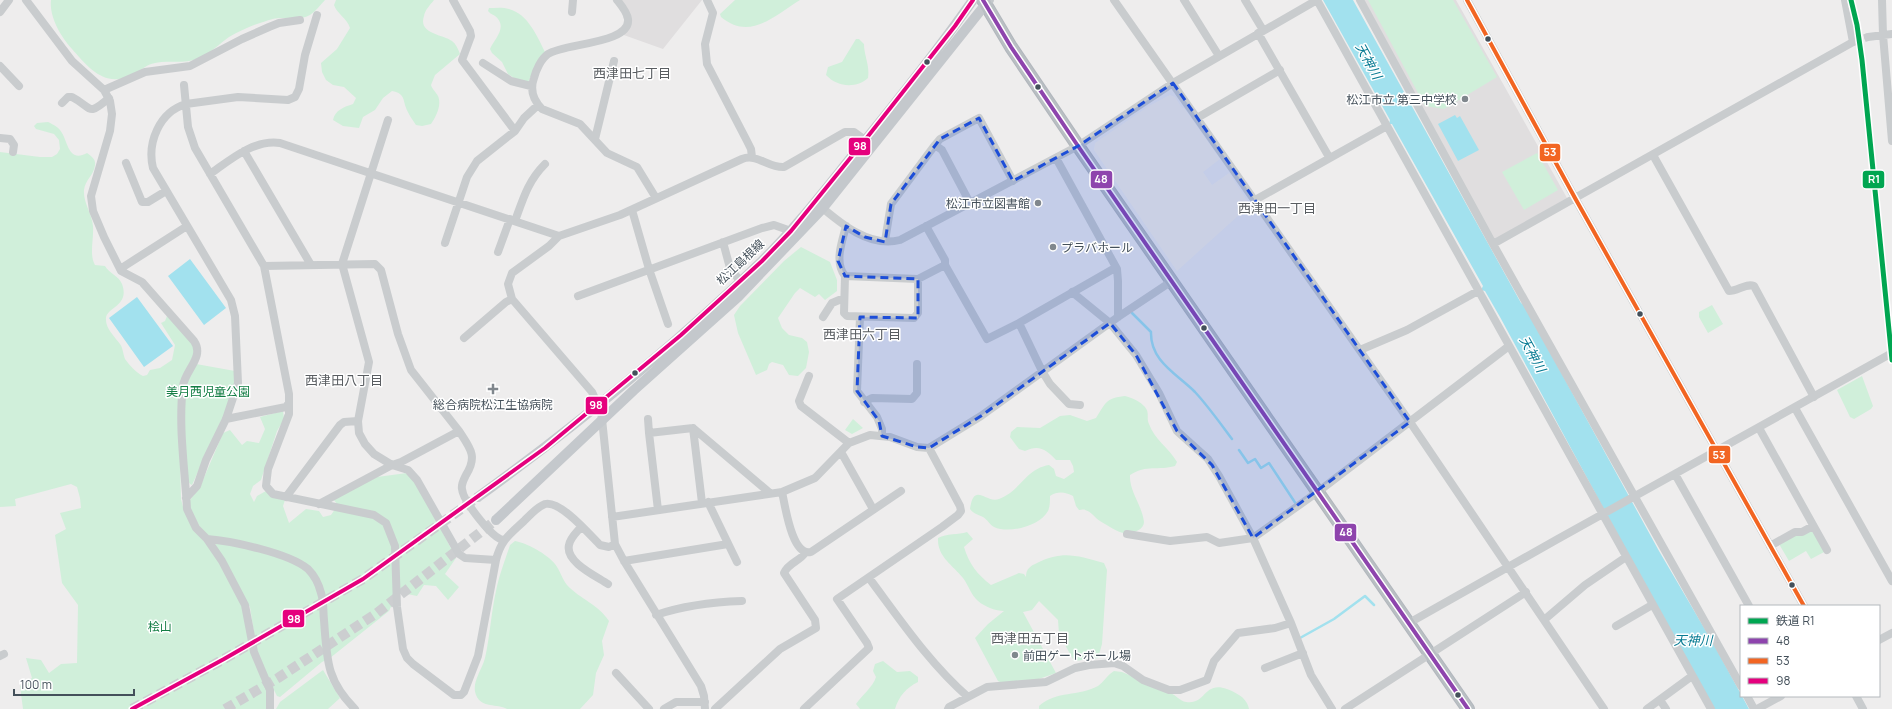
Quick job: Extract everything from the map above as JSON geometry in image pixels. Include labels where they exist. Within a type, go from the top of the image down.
[{"type":"highway","points":[[986,1],[1011,47],[1078,146],[1319,491],[1468,709]]},
{"type":"main road","name":"松江島根線","points":[[478,497],[545,448],[681,334],[740,281],[790,231],[819,205],[865,140],[955,26],[973,0]]},
{"type":"main road","name":"松江島根線","points":[[496,520],[602,420],[738,297],[819,205],[986,1]]},
{"type":"street","points":[[1,9],[9,0]]},
{"type":"street","points":[[26,0],[72,61],[104,90],[109,98],[112,110],[110,131],[92,188],[91,204],[97,224],[124,274],[142,282],[194,341],[197,347],[197,356],[185,379],[182,401],[187,509],[191,519],[222,561],[245,605],[254,652],[270,690],[270,709]]},
{"type":"street","points":[[453,0],[470,31],[470,36],[462,60],[515,130]]},
{"type":"street","points":[[572,12],[573,0]]},
{"type":"street","points":[[617,0],[628,17],[628,21],[620,34],[613,38],[560,49],[547,55],[535,74],[531,86],[538,105],[549,113],[580,124],[611,156],[637,168],[656,198]]},
{"type":"street","points":[[707,0],[713,13],[705,44],[707,64],[751,149],[752,157]]},
{"type":"street","points":[[1114,0],[1410,422],[1604,709]]},
{"type":"street","points":[[1184,0],[1219,56]]},
{"type":"street","points":[[1245,0],[1280,70],[1330,157]]},
{"type":"street","points":[[819,205],[846,226],[865,237],[885,241],[900,240],[1078,146],[1173,83],[1317,0],[1478,291],[1604,513],[1652,605],[1711,709]]},
{"type":"street","points":[[1360,0],[1493,244],[1740,684]]},
{"type":"street","points":[[1467,0],[1575,198],[1803,605]]},
{"type":"street","points":[[1493,244],[1853,42],[1845,0]]},
{"type":"street","points":[[1882,0],[1883,35],[1892,141]]},
{"type":"street","points":[[186,498],[197,486],[206,460],[226,419],[238,383],[235,316],[231,300],[153,168],[151,155],[153,141],[159,125],[166,116],[179,106],[238,97],[288,100],[295,97],[299,89],[305,55],[317,15]]},
{"type":"street","points":[[104,90],[145,72],[190,66],[242,39],[279,23],[300,20]]},
{"type":"street","points":[[1868,37],[1892,34]]},
{"type":"street","points":[[595,139],[614,61]]},
{"type":"street","points":[[483,63],[511,81],[531,86]]},
{"type":"street","points":[[0,66],[19,86]]},
{"type":"street","points":[[1197,118],[1280,70]]},
{"type":"street","points":[[184,85],[192,138],[200,158],[264,266],[287,381],[289,403],[289,414],[268,469],[266,486],[273,494],[374,515],[386,523],[395,546],[397,608],[403,649],[407,658],[457,696],[464,692],[476,662],[496,560],[503,540],[537,509],[546,504],[555,504],[560,507],[604,547],[615,544]]},
{"type":"street","points":[[62,102],[68,97],[72,97],[88,109],[92,110],[96,109],[109,98]]},
{"type":"street","points":[[445,243],[467,177],[476,161],[515,130],[524,118],[538,105]]},
{"type":"street","points":[[885,241],[891,204],[940,139],[979,118],[1013,181]]},
{"type":"street","points":[[388,120],[342,264],[368,362],[358,421],[359,433],[365,444],[379,458],[392,465],[408,470],[417,480],[459,554],[466,558],[496,560]]},
{"type":"street","points":[[1255,200],[1387,126]]},
{"type":"street","points":[[664,709],[676,702],[705,705],[699,681],[656,615],[615,544],[602,420],[598,405],[592,392],[512,299],[508,284],[512,273],[549,246],[559,236],[632,210],[742,159],[752,157],[774,167],[784,167],[845,132],[854,132],[865,140]]},
{"type":"street","points":[[0,138],[10,139],[14,146],[13,152]]},
{"type":"street","points":[[210,174],[244,151],[266,142],[280,141],[370,173],[458,201],[559,236]]},
{"type":"street","points":[[936,145],[942,150],[970,203]]},
{"type":"street","points":[[244,151],[311,265]]},
{"type":"street","points":[[1653,155],[1729,291],[1736,291],[1748,285],[1754,286],[1814,397]]},
{"type":"street","points":[[1056,158],[1116,268],[1118,281],[1118,317]]},
{"type":"street","points":[[126,164],[142,202],[148,202],[166,191]]},
{"type":"street","points":[[498,252],[526,189],[536,173],[545,164]]},
{"type":"street","points":[[632,210],[649,269],[668,324]]},
{"type":"street","points":[[120,269],[187,226]]},
{"type":"street","points":[[578,296],[762,228],[774,226],[790,231]]},
{"type":"street","points":[[846,226],[838,261],[841,271],[845,276],[844,298],[846,315],[860,317],[914,318],[918,313],[918,279]]},
{"type":"street","points":[[926,226],[945,260],[945,265],[987,339],[1019,323],[1116,268]]},
{"type":"street","points":[[723,242],[730,268],[740,281]]},
{"type":"street","points":[[264,266],[375,264],[381,270],[398,334],[411,370],[469,447],[473,459],[472,466],[462,483],[462,491],[467,502],[494,536],[503,540]]},
{"type":"street","points":[[845,276],[918,279],[945,265]]},
{"type":"street","points":[[612,517],[782,492],[815,478],[849,443],[870,435],[882,436],[917,447],[929,448],[981,416],[1118,317],[1172,281]]},
{"type":"street","points":[[1360,350],[1407,330],[1478,291]]},
{"type":"street","points":[[1072,292],[1110,323],[1136,355],[1159,393],[1177,431],[1212,464],[1253,538],[1291,623],[1316,686],[1332,709]]},
{"type":"street","points":[[823,317],[832,303],[844,298]]},
{"type":"street","points":[[464,338],[506,302],[512,299]]},
{"type":"street","points":[[860,317],[857,391],[879,422],[882,429],[882,436]]},
{"type":"street","points":[[1019,323],[1042,371],[1050,384],[1069,404],[1080,405]]},
{"type":"street","points":[[1127,534],[1170,541],[1207,537],[1219,543],[1253,538],[1319,491],[1510,346]]},
{"type":"street","points":[[1409,623],[1892,353]]},
{"type":"street","points":[[864,402],[872,398],[912,399],[917,393],[917,364]]},
{"type":"street","points":[[809,376],[799,401],[800,406],[849,443]]},
{"type":"street","points":[[226,419],[284,407],[289,403]]},
{"type":"street","points":[[1795,408],[1892,581]]},
{"type":"street","points":[[648,419],[658,510]]},
{"type":"street","points":[[286,497],[340,425],[344,422],[358,421]]},
{"type":"street","points":[[649,433],[693,428],[770,493]]},
{"type":"street","points":[[693,428],[705,503],[737,562]]},
{"type":"street","points":[[1759,428],[1827,550]]},
{"type":"street","points":[[319,504],[458,431]]},
{"type":"street","points":[[804,709],[868,650],[867,643],[837,599],[958,516],[961,511],[960,506],[929,448]]},
{"type":"street","points":[[841,452],[873,509]]},
{"type":"street","points":[[1675,474],[1748,605]]},
{"type":"street","points":[[715,709],[780,649],[816,628],[815,620],[786,578],[784,572],[786,567],[805,553],[811,552],[900,491]]},
{"type":"street","points":[[782,492],[794,538],[805,553]]},
{"type":"street","points":[[1770,546],[1795,532],[1802,532],[1813,526]]},
{"type":"street","points":[[581,527],[569,544],[570,555],[576,563],[608,584]]},
{"type":"street","points":[[207,539],[273,552],[308,569],[315,579],[322,594],[328,663],[332,679],[344,698],[355,709]]},
{"type":"street","points":[[624,561],[728,544]]},
{"type":"street","points":[[1544,620],[1585,585],[1626,557]]},
{"type":"street","points":[[869,578],[913,636],[958,688],[968,696]]},
{"type":"street","points":[[1345,709],[1526,592]]},
{"type":"street","points":[[656,615],[679,607],[709,602],[742,601]]},
{"type":"street","points":[[1616,626],[1652,605]]},
{"type":"street","points":[[948,709],[968,696],[987,687],[1034,684],[1053,679],[1075,668],[1089,665],[1114,663],[1122,666],[1143,680],[1169,690],[1180,690],[1207,680],[1214,661],[1238,633],[1274,628],[1291,623]]},
{"type":"street","points":[[1880,639],[1892,633]]},
{"type":"street","points":[[1265,668],[1303,653]]},
{"type":"street","points":[[616,673],[649,709]]},
{"type":"street","points":[[1647,709],[1692,676]]},
{"type":"street","points":[[1748,697],[1754,709]]},
{"type":"street","points":[[1758,709],[1778,697]]},
{"type":"street","points":[[1857,697],[1863,709]]},
{"type":"street","points":[[1660,700],[1666,709]]},
{"type":"highlighted area","points":[[1173,83],[1410,422],[1253,538],[1212,465],[1177,431],[1136,355],[1110,323],[981,416],[929,448],[917,447],[882,436],[879,421],[857,391],[860,317],[918,318],[918,279],[845,276],[838,261],[846,226],[865,237],[885,242],[891,204],[940,139],[979,118],[1013,181],[1078,146]]},
{"type":"shaded area","points":[[620,0],[702,0],[663,49],[621,34],[626,29]]},
{"type":"shaded area","name":"松江市立 第三中学校","points":[[1364,0],[1456,0],[1567,198],[1494,240]]},
{"type":"shaded area","points":[[1170,95],[1175,97],[1182,108],[1184,108],[1220,159],[1203,172],[1212,185],[1229,173],[1250,205],[1177,271],[1094,150],[1095,143],[1149,106]]},
{"type":"green space","points":[[51,0],[325,0],[307,17],[275,18],[252,26],[229,37],[199,58],[188,61],[151,64],[130,76],[110,79],[103,77],[90,68],[68,44],[60,33],[54,20]]},
{"type":"green space","points":[[336,0],[434,0],[425,14],[423,22],[424,27],[432,33],[452,41],[456,45],[460,54],[435,75],[431,85],[438,96],[439,107],[431,124],[422,126],[416,125],[407,110],[402,95],[392,91],[383,98],[375,110],[363,117],[359,128],[343,126],[333,120],[338,111],[353,104],[356,98],[344,87],[333,85],[326,80],[322,72],[321,63],[337,49],[350,28],[347,21],[335,8],[334,5]]},
{"type":"green space","points":[[735,0],[800,0],[762,24],[742,27],[732,24],[721,17],[720,14]]},
{"type":"green space","points":[[1368,0],[1453,0],[1497,77],[1444,109],[1425,106]]},
{"type":"green space","points":[[489,8],[504,8],[516,12],[527,21],[539,39],[545,52],[528,82],[514,78],[508,74],[502,62],[492,53],[490,49],[501,27],[497,18],[488,11]]},
{"type":"green space","points":[[856,39],[859,39],[864,44],[868,78],[863,82],[852,85],[841,84],[830,79],[826,75],[828,67],[842,62]]},
{"type":"green space","name":"桧山","points":[[48,122],[56,126],[61,131],[73,154],[76,156],[87,153],[95,161],[94,169],[86,183],[84,190],[85,199],[93,226],[92,257],[95,265],[105,266],[121,281],[122,284],[124,291],[121,302],[107,314],[106,322],[121,346],[125,359],[133,369],[143,376],[147,375],[150,370],[160,368],[172,360],[175,345],[161,323],[165,321],[167,316],[195,346],[195,352],[182,378],[180,463],[181,499],[184,511],[214,554],[243,605],[269,691],[270,709],[23,709],[20,686],[32,678],[26,658],[41,660],[49,673],[61,664],[77,663],[78,605],[62,583],[55,535],[66,529],[60,513],[81,508],[77,487],[71,484],[15,499],[16,506],[0,507],[0,152],[40,157],[52,157],[57,154],[60,149],[59,140],[54,134],[36,129],[34,126],[37,123]]},
{"type":"green space","points":[[1537,153],[1558,190],[1524,210],[1502,172]]},
{"type":"green space","points":[[801,247],[830,262],[837,280],[837,291],[825,300],[819,294],[815,297],[800,288],[778,318],[782,328],[789,335],[802,338],[807,342],[809,352],[806,368],[798,376],[789,375],[783,365],[772,362],[769,364],[767,370],[756,375],[738,333],[734,315],[740,306],[784,261]]},
{"type":"green space","points":[[1712,305],[1723,324],[1708,333],[1699,317],[1699,312]]},
{"type":"green space","name":"美月西児童公園","points":[[196,364],[235,371],[234,385],[226,410],[192,485],[187,479],[184,410],[186,385]]},
{"type":"green space","points":[[1862,376],[1873,406],[1871,409],[1854,419],[1850,417],[1837,390]]},
{"type":"green space","points":[[1125,396],[1138,401],[1145,407],[1151,429],[1177,462],[1175,466],[1142,470],[1130,475],[1131,487],[1143,516],[1144,522],[1140,529],[1134,532],[1122,533],[1100,521],[1089,512],[1079,510],[1073,496],[1064,493],[1056,493],[1050,496],[1050,506],[1048,511],[1038,521],[1016,529],[1008,530],[994,527],[970,509],[974,496],[981,495],[994,500],[999,499],[1007,495],[1029,475],[1041,467],[1049,465],[1054,469],[1056,476],[1064,479],[1074,472],[1070,460],[1056,460],[1049,453],[1039,448],[1025,451],[1019,449],[1010,437],[1011,432],[1017,427],[1040,428],[1060,416],[1070,415],[1087,421],[1096,418],[1104,405],[1113,398]]},
{"type":"green space","points":[[283,411],[284,419],[277,431],[261,480],[253,486],[250,494],[254,502],[257,496],[266,491],[285,500],[283,506],[289,523],[306,509],[319,511],[323,517],[331,515],[338,505],[333,499],[377,477],[407,473],[415,480],[456,558],[445,574],[459,587],[448,600],[436,586],[424,585],[417,596],[398,592],[389,611],[330,658],[322,662],[280,697],[277,696],[263,668],[256,646],[250,607],[214,542],[201,529],[190,508],[190,500],[200,487],[223,433],[230,430],[242,445],[247,441],[259,443],[265,429],[260,417]]},
{"type":"green space","points":[[853,419],[863,428],[852,434],[845,430]]},
{"type":"green space","points":[[1814,530],[1826,551],[1811,559],[1806,551],[1789,561],[1779,544],[1798,534]]},
{"type":"green space","points":[[967,532],[973,539],[964,547],[968,559],[978,573],[991,585],[1019,573],[1024,574],[1026,577],[1030,567],[1035,564],[1063,555],[1078,556],[1104,563],[1107,570],[1102,644],[1098,658],[1074,661],[1059,634],[1058,620],[1039,601],[1032,610],[1023,612],[1056,673],[1033,681],[1002,683],[998,681],[975,638],[988,624],[1004,611],[987,607],[976,599],[963,578],[943,556],[938,545],[938,538],[941,536]]},
{"type":"green space","points":[[515,541],[525,544],[547,556],[557,566],[567,585],[599,610],[609,621],[602,641],[604,655],[596,673],[593,695],[580,709],[507,709],[486,704],[476,695],[475,686],[484,663],[497,585],[510,545]]},
{"type":"green space","points":[[883,661],[897,672],[910,671],[918,677],[918,682],[904,693],[895,709],[860,709],[856,704],[875,681],[876,677],[873,671],[875,664]]},
{"type":"green space","points":[[323,670],[340,698],[328,709],[276,709],[280,702]]},
{"type":"green space","points":[[1114,671],[1122,672],[1172,694],[1186,702],[1199,700],[1207,692],[1218,687],[1227,689],[1243,698],[1249,709],[1039,709],[1039,706],[1053,698],[1083,692],[1098,686],[1109,674]]},
{"type":"water","name":"天神川","points":[[1323,0],[1353,0],[1521,303],[1524,305],[1659,551],[1713,643],[1740,692],[1740,697],[1742,697],[1749,709],[1712,709],[1500,317],[1485,291],[1481,290],[1483,286],[1392,124],[1389,124],[1390,120]]},
{"type":"water","points":[[1455,115],[1457,118],[1460,116],[1479,150],[1458,161],[1438,124]]},
{"type":"water","points":[[190,259],[226,308],[204,325],[168,276]]},
{"type":"water","points":[[137,297],[173,346],[144,367],[109,318]]},
{"type":"waterway","points":[[1132,313],[1151,332],[1152,342],[1160,359],[1173,373],[1195,392],[1232,439]]},
{"type":"waterway","points":[[1239,450],[1248,463],[1255,459],[1261,468],[1269,463],[1296,504]]},
{"type":"waterway","points":[[1300,638],[1334,619],[1365,596],[1374,605]]},
{"type":"tunnel","points":[[1853,42],[1868,37]]},
{"type":"tunnel","points":[[132,709],[224,659],[363,579],[478,497]]},
{"type":"tunnel","points":[[225,709],[278,678],[377,613],[496,520]]},
{"type":"rail line","name":"R1","points":[[1851,0],[1857,25],[1862,60],[1892,360]]},
{"type":"transit line","name":"98","points":[[132,709],[224,659],[363,579],[545,448],[681,335],[762,261],[791,231],[955,26],[973,0]]},
{"type":"transit line","name":"48","points":[[983,0],[1011,47],[1078,146],[1468,709]]},
{"type":"transit line","name":"53","points":[[1467,0],[1575,198],[1803,605]]},
{"type":"place","name":"松江市立 第三中学校","points":[[1465,99]]},
{"type":"place","name":"松江市立図書館","points":[[1038,203]]},
{"type":"place","name":"プラバホール","points":[[1053,247]]},
{"type":"place","name":"総合病院松江生協病院","points":[[493,389]]},
{"type":"place","name":"前田ゲートボール場","points":[[1015,655]]},
{"type":"district","name":"西津田七丁目","points":[[632,73]]},
{"type":"district","name":"西津田一丁目","points":[[1277,208]]},
{"type":"district","name":"西津田六丁目","points":[[862,334]]},
{"type":"district","name":"西津田八丁目","points":[[344,380]]},
{"type":"district","name":"西津田五丁目","points":[[1030,638]]}]
